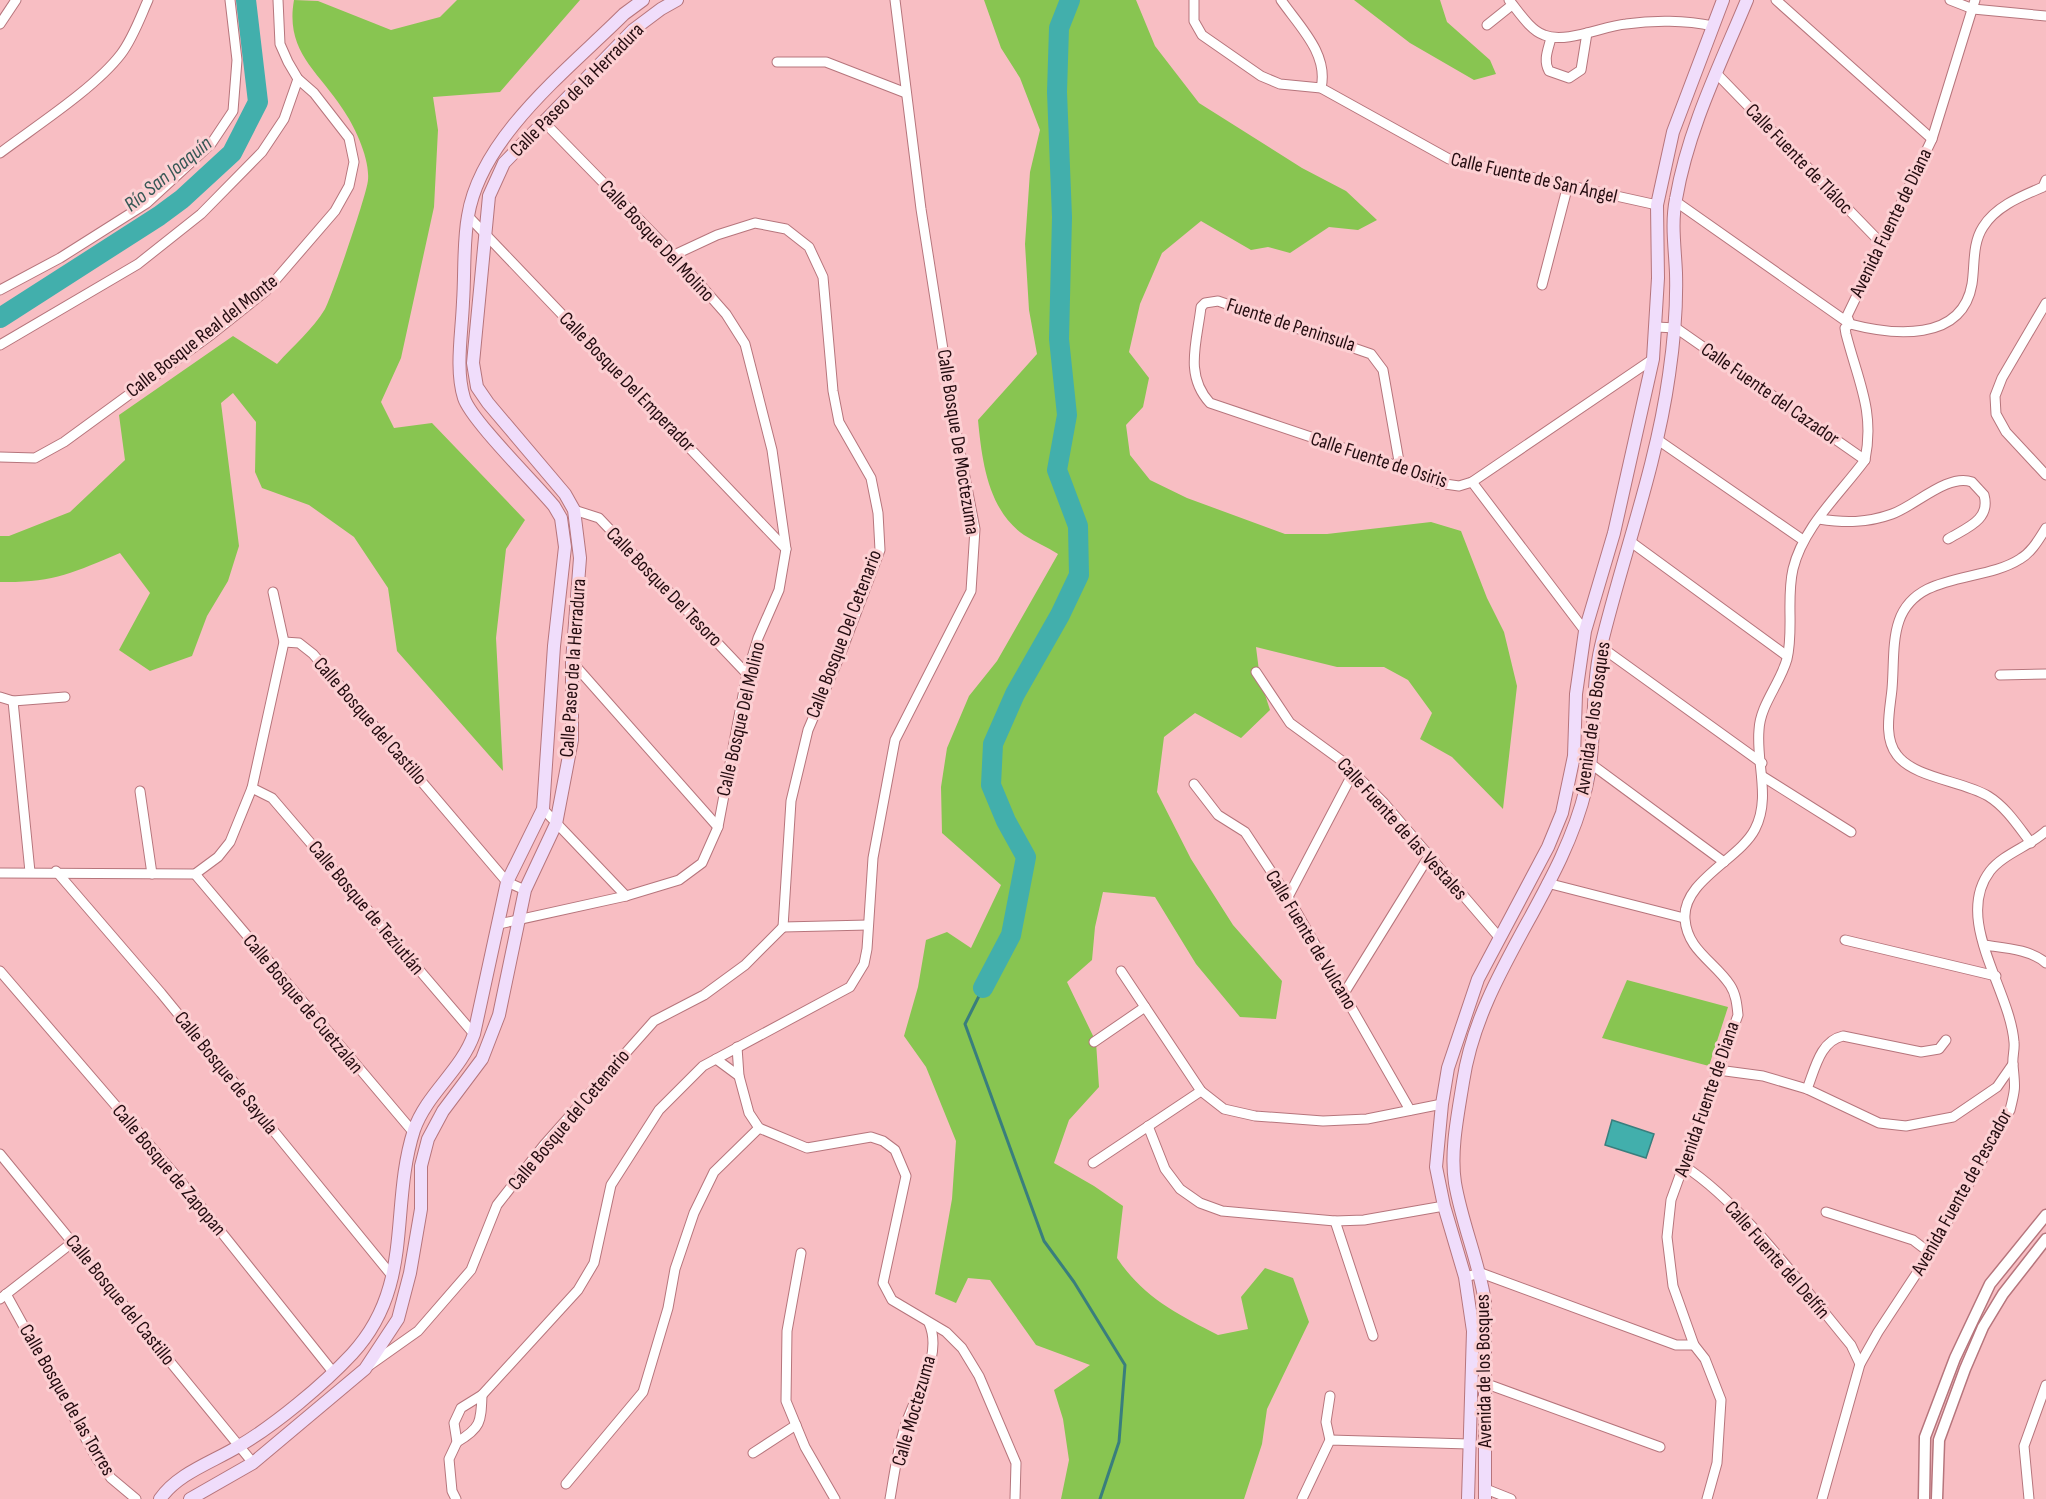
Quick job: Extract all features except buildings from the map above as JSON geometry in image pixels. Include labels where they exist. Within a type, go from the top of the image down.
[{"type":"main road","name":"Calle Paseo de la Herradura","points":[[160,1499],[176,1481],[240,1446],[333,1372],[370,1332],[393,1277],[414,1133],[429,1099],[468,1051],[474,1034],[507,882],[543,809],[554,646],[565,548],[561,518],[554,506],[490,433],[464,398],[460,365],[468,216],[476,188],[491,153],[510,129],[624,14],[643,0]]},
{"type":"main road","name":"Calle Paseo de la Herradura","points":[[190,1499],[253,1463],[365,1369],[398,1319],[410,1273],[421,1209],[421,1166],[428,1139],[443,1111],[482,1059],[500,1015],[525,890],[556,824],[572,741],[572,662],[580,558],[574,510],[565,494],[477,387],[473,363],[489,196],[504,163],[543,122],[633,30],[677,0]]},
{"type":"main road","name":"Avenida de los Bosques","points":[[1468,1499],[1473,1331],[1465,1277],[1444,1206],[1436,1167],[1448,1068],[1478,979],[1498,936],[1548,847],[1562,813],[1574,756],[1576,694],[1585,630],[1614,533],[1639,431],[1653,359],[1656,327],[1657,206],[1673,132],[1723,0]]},
{"type":"main road","name":"Avenida de los Bosques","points":[[1485,1494],[1487,1384],[1485,1302],[1481,1273],[1455,1183],[1455,1142],[1463,1078],[1476,1028],[1487,1000],[1571,838],[1590,764],[1594,696],[1601,646],[1658,440],[1676,328],[1673,229],[1675,201],[1690,138],[1747,0]]},
{"type":"street","points":[[0,24],[16,0]]},
{"type":"street","points":[[0,153],[107,69],[132,36],[148,0]]},
{"type":"street","points":[[0,290],[60,258],[147,202],[211,144],[233,111],[237,60],[230,0]]},
{"type":"street","name":"Calle Bosque Real del Monte","points":[[0,457],[35,458],[64,442],[266,291],[335,211],[350,186],[354,162],[349,138],[314,93],[298,79],[280,44],[278,0]]},
{"type":"street","name":"Calle Bosque De Moctezuma","points":[[456,1499],[452,1491],[449,1459],[457,1442],[454,1423],[461,1408],[482,1395],[578,1290],[594,1263],[611,1185],[658,1110],[703,1066],[820,1006],[850,987],[864,964],[873,858],[895,740],[971,591],[975,528],[954,420],[906,93],[895,0]]},
{"type":"street","name":"Calle Fuente de San Ángel","points":[[1194,0],[1194,21],[1202,35],[1216,48],[1261,76],[1280,84],[1321,88],[1449,159],[1657,206]]},
{"type":"street","points":[[1281,0],[1322,61],[1324,73],[1321,88]]},
{"type":"street","points":[[1776,0],[1932,139]]},
{"type":"street","points":[[1950,0],[2046,16]]},
{"type":"street","points":[[1487,25],[1511,2],[1532,27],[1551,38],[1587,33],[1627,23],[1690,22],[1713,26]]},
{"type":"street","name":"Avenida Fuente de Diana","points":[[1865,460],[1869,418],[1865,394],[1846,334],[1845,328],[1850,324],[1847,316],[1932,139],[1974,4]]},
{"type":"street","points":[[1551,38],[1545,61],[1546,66],[1549,71],[1569,78],[1581,70],[1587,33]]},
{"type":"street","points":[[777,62],[826,62],[906,93]]},
{"type":"street","name":"Calle Fuente de Tláloc","points":[[1717,74],[1882,244]]},
{"type":"street","points":[[0,345],[138,264],[201,214],[262,152],[284,119],[298,79]]},
{"type":"street","name":"Calle Bosque Del Molino","points":[[499,924],[517,922],[626,896],[679,880],[702,863],[718,827],[747,674],[758,638],[779,590],[786,549],[772,450],[745,344],[726,314],[674,255],[543,122]]},
{"type":"street","points":[[1542,285],[1568,185]]},
{"type":"street","points":[[1675,201],[1850,324],[1902,332],[1928,330],[1951,320],[1963,308],[1970,292],[1977,242],[1982,227],[2009,202],[2045,185]]},
{"type":"street","name":"Calle Bosque Del Emperador","points":[[468,216],[786,549]]},
{"type":"street","name":"Calle Bosque Del Cetenario","points":[[674,255],[717,235],[755,224],[786,229],[809,247],[823,277],[833,391],[839,422],[871,478],[878,513],[880,550],[841,653],[808,730],[791,801],[783,927]]},
{"type":"street","name":"Fuente de Peninsula","points":[[1201,308],[1204,303],[1218,301],[1371,354],[1383,370],[1400,467]]},
{"type":"street","points":[[2046,303],[2002,378],[1995,396],[1996,414],[2006,432],[2046,475]]},
{"type":"street","name":"Calle Fuente de Osiris","points":[[1201,308],[1193,372],[1197,386],[1210,404],[1400,467],[1438,483],[1459,486],[1472,482],[1653,359]]},
{"type":"street","points":[[1656,327],[1676,328]]},
{"type":"street","name":"Calle Fuente del Cazador","points":[[1676,328],[1865,460]]},
{"type":"street","points":[[1658,440],[1803,540]]},
{"type":"street","points":[[1547,883],[1684,918],[1688,903],[1701,882],[1742,847],[1755,829],[1762,809],[1762,763],[1758,732],[1761,717],[1781,679],[1788,656],[1788,603],[1793,569],[1803,540],[1865,460]]},
{"type":"street","points":[[1819,519],[1847,523],[1869,521],[1894,513],[1953,480],[1972,482],[1984,495],[1984,511],[1978,521],[1948,539]]},
{"type":"street","points":[[1472,482],[1585,630]]},
{"type":"street","name":"Calle Bosque Del Tesoro","points":[[574,510],[599,518],[747,674]]},
{"type":"street","points":[[2031,843],[2001,806],[1988,796],[1905,763],[1893,750],[1888,732],[1898,627],[1906,607],[1929,587],[2000,569],[2022,558],[2036,545],[2046,528]]},
{"type":"street","points":[[1631,542],[1788,656]]},
{"type":"street","points":[[0,873],[56,871],[195,874],[218,857],[230,842],[252,788],[284,642],[273,592]]},
{"type":"street","name":"Calle Bosque del Castillo","points":[[284,642],[299,643],[312,654],[507,882]]},
{"type":"street","points":[[1601,646],[1762,763]]},
{"type":"street","points":[[572,662],[718,827]]},
{"type":"street","name":"Calle Fuente de las Vestales","points":[[1256,672],[1290,723],[1342,761],[1384,803],[1498,936]]},
{"type":"street","points":[[2000,675],[2046,674]]},
{"type":"street","points":[[0,697],[14,701],[65,697]]},
{"type":"street","points":[[14,701],[30,872]]},
{"type":"street","points":[[1590,764],[1724,862]]},
{"type":"street","points":[[1288,897],[1353,773]]},
{"type":"street","points":[[1762,776],[1851,832]]},
{"type":"street","name":"Calle Fuente de Vulcano","points":[[1194,784],[1218,815],[1245,832],[1288,897],[1410,1110]]},
{"type":"street","name":"Calle Bosque de Teziutlán","points":[[252,788],[272,798],[474,1034]]},
{"type":"street","points":[[140,791],[152,874]]},
{"type":"street","points":[[543,809],[626,896]]},
{"type":"street","name":"Avenida Fuente de Pescador","points":[[1822,1499],[1860,1364],[1878,1332],[1930,1253],[2010,1110],[2017,1085],[2013,1064],[2014,1042],[1977,915],[1980,890],[1991,870],[2046,831]]},
{"type":"street","points":[[1343,994],[1429,855]]},
{"type":"street","name":"Calle Bosque de Sayula","points":[[56,871],[161,993],[393,1277]]},
{"type":"street","name":"Calle Bosque de Cuetzalan","points":[[195,874],[414,1133]]},
{"type":"street","points":[[507,882],[525,890]]},
{"type":"street","name":"Avenida Fuente de Diana","points":[[1684,918],[1690,938],[1699,953],[1731,986],[1736,998],[1738,1015],[1671,1200],[1667,1238],[1673,1286],[1694,1345],[1705,1359],[1721,1400],[1717,1463],[1707,1499]]},
{"type":"street","points":[[783,927],[868,925]]},
{"type":"street","name":"Calle Bosque del Cetenario","points":[[365,1369],[418,1331],[471,1270],[497,1205],[543,1145],[654,1021],[704,995],[745,965],[783,927]]},
{"type":"street","points":[[1845,940],[1996,976]]},
{"type":"street","points":[[1984,945],[2026,952],[2040,957],[2046,963]]},
{"type":"street","name":"Calle Bosque de Zapopan","points":[[0,971],[178,1178],[333,1372]]},
{"type":"street","points":[[1121,971],[1201,1091],[1224,1109],[1255,1116],[1323,1121],[1366,1119],[1442,1104]]},
{"type":"street","points":[[1094,1042],[1145,1007]]},
{"type":"street","points":[[1807,1089],[1821,1053],[1833,1038],[1843,1036],[1921,1052],[1939,1049],[1946,1040]]},
{"type":"street","points":[[737,1047],[739,1076],[749,1113],[759,1128],[807,1148],[871,1137],[883,1141],[895,1150],[906,1176],[883,1283],[892,1300],[946,1332],[962,1348],[979,1376],[1016,1463],[1015,1499]]},
{"type":"street","points":[[716,1059],[739,1076]]},
{"type":"street","points":[[1718,1070],[1763,1076],[1807,1089],[1879,1123],[1906,1126],[1953,1117],[1997,1087],[2013,1064]]},
{"type":"street","points":[[1092,1163],[1201,1091]]},
{"type":"street","points":[[1148,1126],[1165,1169],[1180,1189],[1200,1203],[1222,1211],[1335,1221],[1364,1220],[1444,1206]]},
{"type":"street","points":[[566,1485],[643,1392],[668,1308],[675,1269],[694,1213],[714,1172],[759,1128]]},
{"type":"street","name":"Calle Bosque del Castillo","points":[[0,1154],[253,1463]]},
{"type":"street","name":"Calle Fuente del Delfín","points":[[1684,1166],[1704,1179],[1754,1231],[1851,1345],[1860,1364]]},
{"type":"street","points":[[1826,1212],[1913,1240],[1930,1253]]},
{"type":"street","points":[[1924,1499],[1925,1437],[1955,1358],[1990,1284],[2046,1215]]},
{"type":"street","points":[[1335,1221],[1373,1336]]},
{"type":"street","points":[[1937,1499],[1939,1440],[1965,1369],[1983,1327],[2003,1294],[2046,1239]]},
{"type":"street","points":[[3,1297],[73,1242]]},
{"type":"street","points":[[801,1253],[787,1331],[786,1401],[805,1447],[835,1499]]},
{"type":"street","points":[[1465,1277],[1481,1273],[1676,1345],[1694,1345]]},
{"type":"street","name":"Calle Bosque de las Torres","points":[[3,1297],[97,1459],[111,1478],[136,1499]]},
{"type":"street","name":"Calle Moctezuma","points":[[890,1499],[903,1432],[932,1358],[930,1323]]},
{"type":"street","points":[[1487,1384],[1660,1447]]},
{"type":"street","points":[[2029,1499],[2024,1446],[2046,1385]]},
{"type":"street","points":[[457,1442],[474,1432],[481,1419],[482,1395]]},
{"type":"street","points":[[1302,1499],[1330,1440],[1326,1422],[1330,1396]]},
{"type":"street","points":[[753,1454],[796,1425]]},
{"type":"street","points":[[1330,1440],[1470,1444]]},
{"type":"street","points":[[1485,1494],[1511,1499]]},
{"type":"green space","points":[[294,0],[318,1],[391,30],[440,17],[457,0],[580,0],[500,92],[433,97],[438,130],[434,207],[401,358],[381,402],[394,428],[432,423],[525,520],[506,549],[496,638],[503,771],[397,651],[388,588],[354,537],[309,505],[262,488],[255,472],[256,422],[233,393],[221,403],[239,546],[228,581],[207,616],[192,656],[150,671],[119,650],[150,593],[120,553],[48,579],[0,582],[0,536],[9,536],[70,512],[125,460],[119,415],[233,336],[277,364],[325,309],[362,204],[368,171],[364,152],[351,123],[313,71],[299,47],[292,18]]},
{"type":"green space","points":[[984,0],[1136,0],[1155,46],[1199,103],[1302,168],[1346,191],[1377,220],[1358,230],[1329,227],[1290,253],[1268,247],[1251,250],[1201,221],[1162,253],[1140,304],[1129,352],[1149,378],[1143,407],[1126,425],[1130,455],[1150,480],[1187,498],[1285,534],[1327,534],[1431,522],[1461,531],[1487,598],[1504,632],[1517,686],[1503,809],[1452,757],[1420,739],[1432,713],[1408,680],[1384,667],[1337,667],[1256,647],[1260,679],[1270,710],[1241,738],[1195,713],[1164,737],[1157,792],[1191,859],[1233,925],[1282,981],[1276,1019],[1240,1017],[1196,964],[1155,897],[1103,892],[1095,927],[1092,960],[1067,982],[1096,1042],[1099,1087],[1069,1120],[1054,1163],[1123,1206],[1117,1258],[1138,1284],[1150,1294],[1175,1312],[1218,1335],[1248,1329],[1241,1297],[1265,1268],[1293,1278],[1309,1322],[1267,1409],[1262,1444],[1244,1499],[1061,1499],[1069,1460],[1063,1419],[1054,1390],[1090,1365],[1036,1345],[990,1280],[968,1278],[956,1303],[935,1294],[952,1199],[956,1141],[926,1067],[904,1036],[918,987],[926,940],[947,932],[971,948],[1001,885],[942,833],[941,787],[947,748],[969,696],[997,661],[1058,554],[1024,535],[1002,512],[989,484],[980,436],[978,420],[1037,354],[1029,310],[1025,244],[1030,172],[1040,130],[1020,78],[1001,48]]},
{"type":"green space","points":[[1354,0],[1440,0],[1447,22],[1490,60],[1496,74],[1474,80],[1410,43]]},
{"type":"green space","points":[[1627,980],[1728,1007],[1709,1066],[1602,1038]]},
{"type":"water","points":[[1612,1120],[1654,1134],[1646,1158],[1605,1145]]},
{"type":"waterway","name":"Río San Joaquín","points":[[0,318],[159,216],[182,199],[232,153],[258,102],[246,0]]},
{"type":"waterway","points":[[983,988],[1011,935],[1026,857],[1006,821],[991,785],[993,744],[1015,694],[1060,615],[1079,575],[1078,526],[1057,470],[1067,415],[1059,339],[1062,217],[1057,92],[1059,28],[1070,0]]},
{"type":"waterway","points":[[983,988],[965,1024],[1044,1241],[1074,1282],[1125,1365],[1119,1442],[1100,1499]]}]
